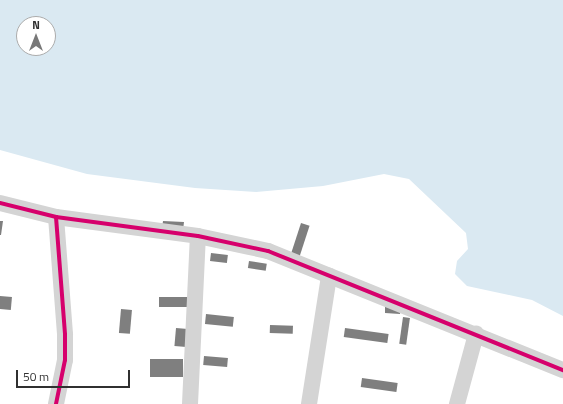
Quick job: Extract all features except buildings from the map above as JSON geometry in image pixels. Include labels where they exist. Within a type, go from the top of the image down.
[{"type":"street","points":[[0,203],[56,217],[198,236],[268,252],[563,370]]},
{"type":"street","points":[[56,217],[66,334],[65,360],[56,404]]},
{"type":"street","points":[[190,404],[198,236]]},
{"type":"street","points":[[309,404],[329,276]]},
{"type":"street","points":[[457,404],[476,334]]},
{"type":"shaded area","points":[[0,0],[563,0],[563,316],[532,300],[467,286],[455,274],[457,261],[468,249],[466,233],[409,179],[384,174],[323,186],[256,192],[195,188],[87,174],[0,150]]},
{"type":"cycle path","points":[[0,203],[56,217],[198,236],[268,251],[563,370]]},
{"type":"cycle path","points":[[56,217],[65,335],[65,360],[56,404]]}]
